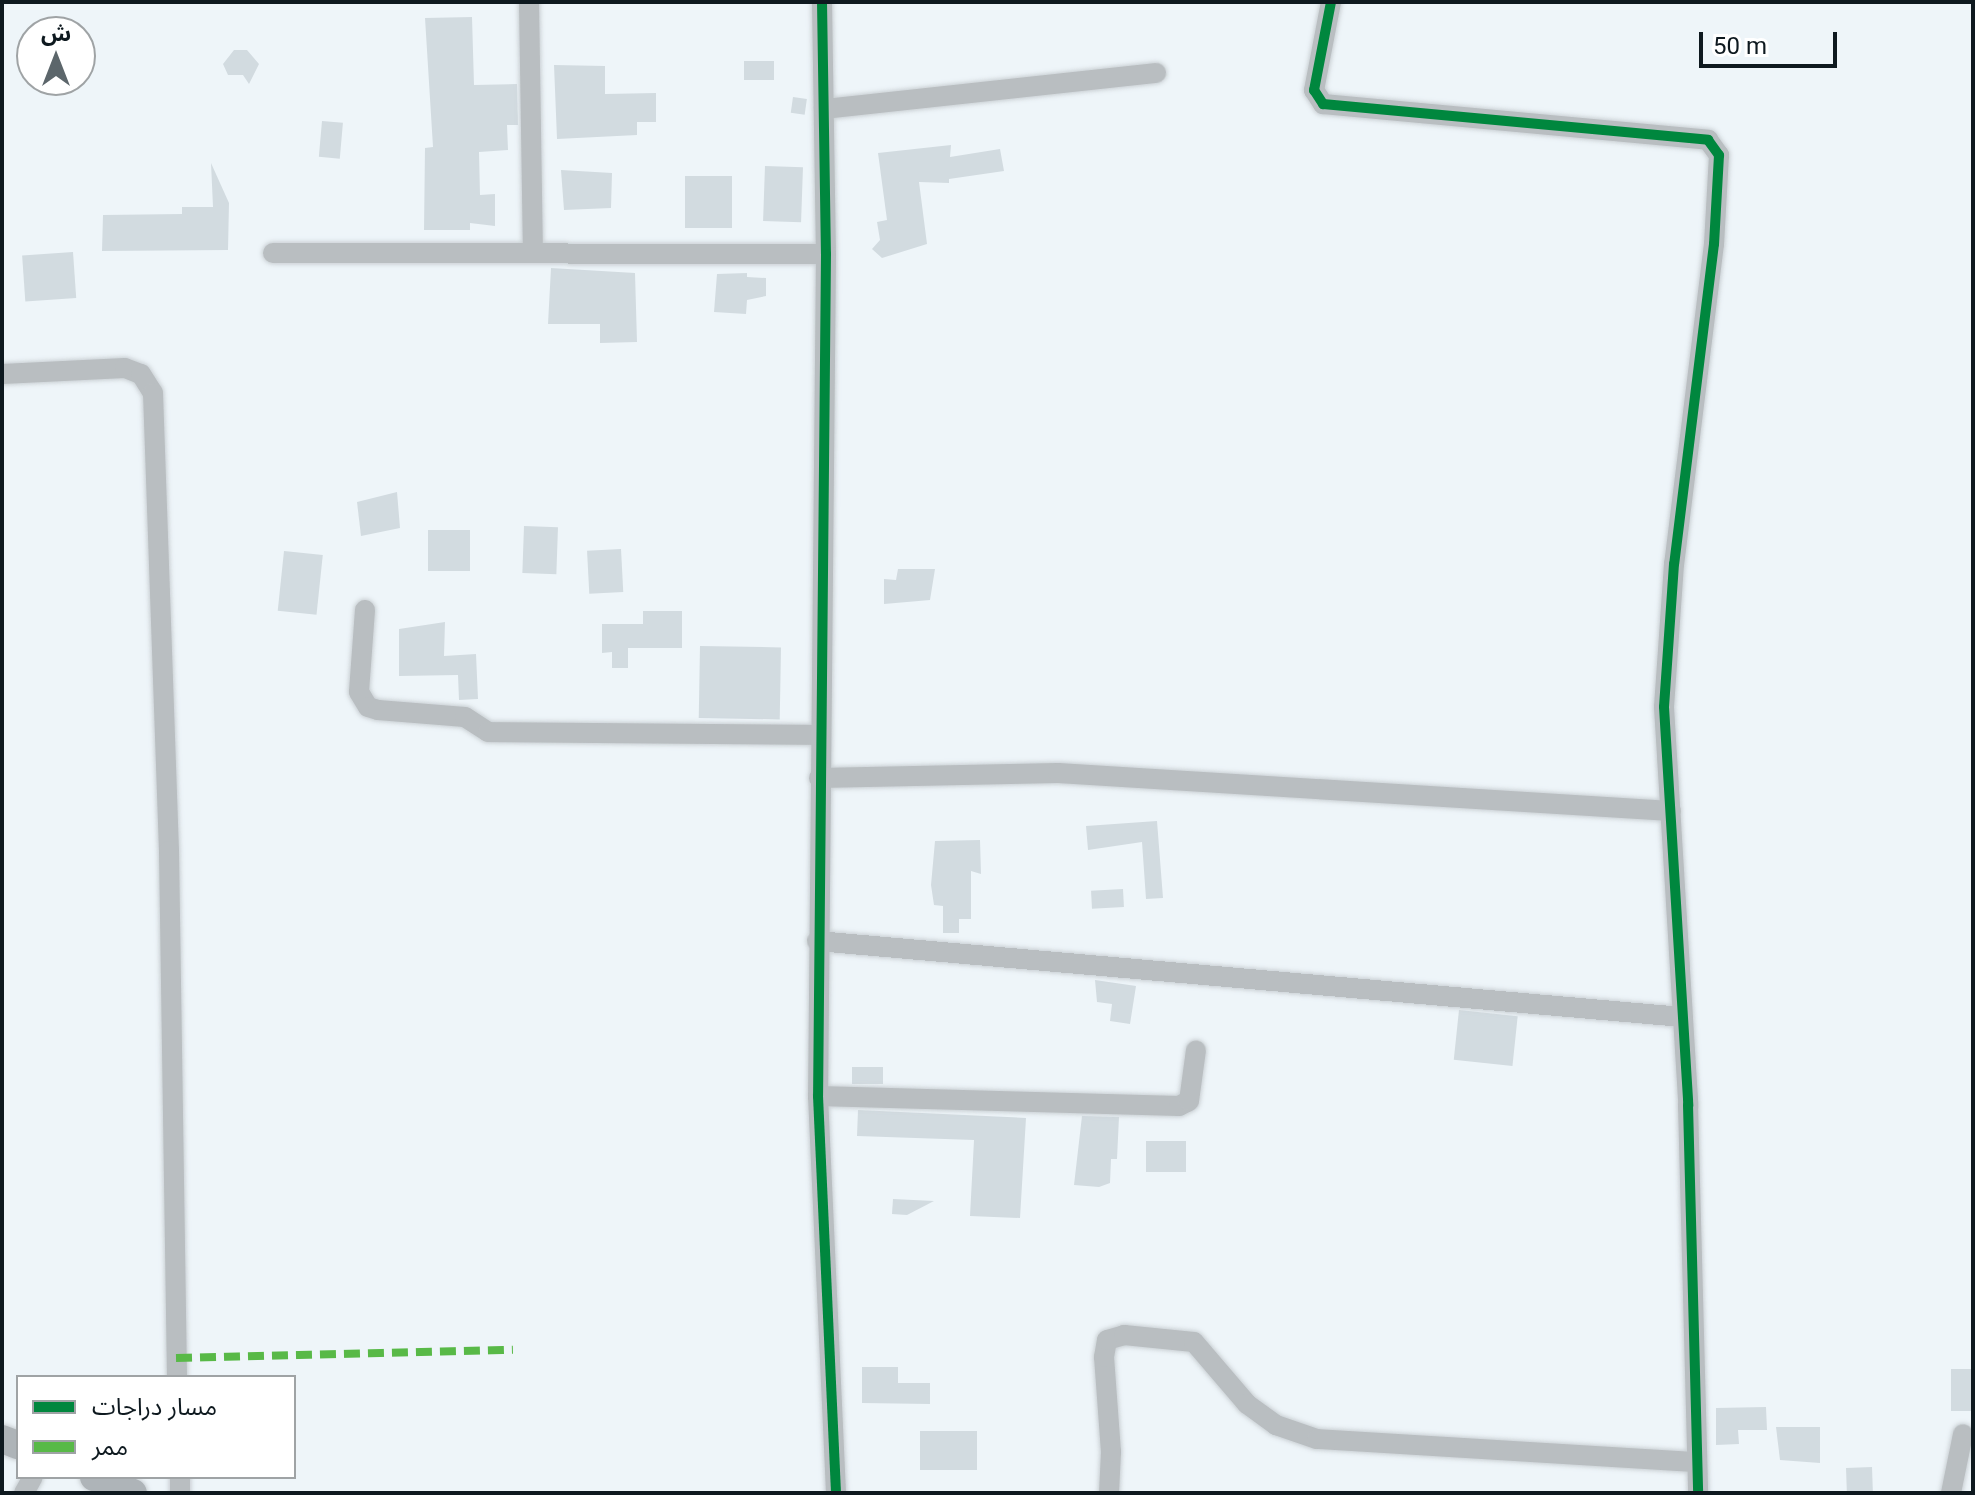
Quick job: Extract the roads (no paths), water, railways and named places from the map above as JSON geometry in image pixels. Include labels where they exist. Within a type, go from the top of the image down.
[{"type":"main road","points":[[99,1479],[133,1493]]},
{"type":"street","points":[[529,2],[533,253]]},
{"type":"street","points":[[822,2],[826,254],[817,941],[818,1096],[836,1493]]},
{"type":"street","points":[[1331,2],[1314,90],[1323,104],[1708,140],[1716,146],[1714,244],[1675,549],[1664,707],[1683,1017],[1698,1493]]},
{"type":"street","points":[[824,109],[1023,84],[1156,73]]},
{"type":"street","points":[[273,253],[826,254]]},
{"type":"street","points":[[2,374],[125,368],[141,374],[153,393],[169,851],[177,1375]]},
{"type":"street","points":[[365,610],[359,692],[368,707],[378,710],[465,717],[488,732],[819,735]]},
{"type":"street","points":[[819,778],[1058,773],[1671,811]]},
{"type":"street","points":[[817,941],[1683,1017]]},
{"type":"street","points":[[818,1096],[1179,1106],[1189,1101],[1196,1050]]},
{"type":"street","points":[[1109,1493],[1111,1452],[1104,1357],[1107,1340],[1124,1335],[1194,1342],[1247,1404],[1276,1425],[1317,1439],[1696,1462]]},
{"type":"street","points":[[1951,1493],[1963,1434]]}]
